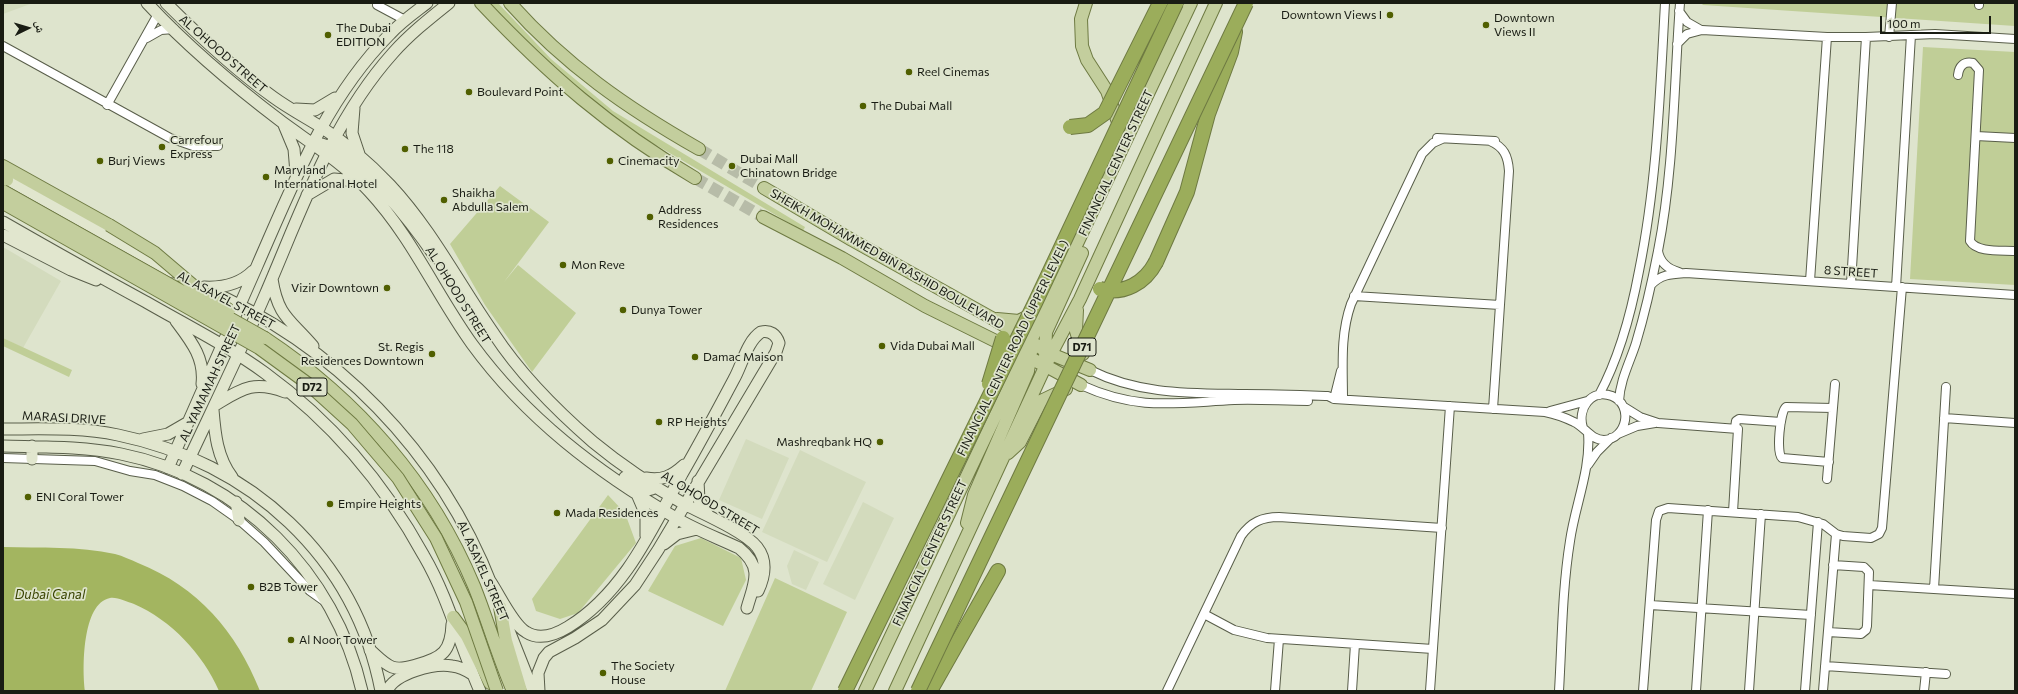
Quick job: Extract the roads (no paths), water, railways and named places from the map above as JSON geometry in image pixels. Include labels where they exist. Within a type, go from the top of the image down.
[{"type":"highway","points":[[1070,127],[1088,125],[1105,113],[1160,3]]},
{"type":"highway","name":"FINANCIAL CENTER ROAD (UPPER LEVEL)","points":[[845,691],[989,399],[1176,3]]},
{"type":"highway","name":"D71","points":[[918,691],[1246,3]]},
{"type":"highway","points":[[1100,289],[1112,291],[1130,287],[1141,281],[1153,267],[1186,192],[1208,114],[1233,42],[1236,23]]},
{"type":"highway","points":[[989,399],[990,379],[1003,338]]},
{"type":"highway","points":[[930,691],[998,571]]},
{"type":"main road","points":[[481,3],[535,58],[582,100],[631,139],[695,178]]},
{"type":"main road","points":[[510,3],[547,42],[598,85],[648,120],[699,149]]},
{"type":"main road","points":[[1086,3],[1082,20],[1082,46],[1084,55],[1107,91],[1116,114],[1121,129],[1121,153]]},
{"type":"main road","name":"FINANCIAL CENTER STREET","points":[[1031,342],[1191,3]]},
{"type":"main road","name":"FINANCIAL CENTER STREET","points":[[895,691],[1046,366],[1048,352],[1061,337],[1080,299],[1216,3]]},
{"type":"main road","points":[[3,166],[109,225],[155,253],[195,287],[244,320],[265,338]]},
{"type":"main road","points":[[1048,352],[1046,332],[1109,193],[1113,171]]},
{"type":"main road","name":"AL ASAYEL STREET","points":[[4,181],[265,338],[318,376],[351,406],[381,438],[417,484],[444,527],[465,566],[513,691]]},
{"type":"main road","name":"SHEIKH MOHAMMED BIN RASHID BOULEVARD","points":[[764,188],[1048,352],[1090,370]]},
{"type":"main road","name":"AL ASAYEL STREET","points":[[3,203],[259,348],[307,383],[352,424],[398,478],[436,538],[466,602],[496,691]]},
{"type":"main road","name":"SHEIKH MOHAMMED BIN RASHID BOULEVARD","points":[[763,217],[920,304],[985,336],[1026,363],[1046,366],[1081,385]]},
{"type":"main road","points":[[816,245],[828,226]]},
{"type":"main road","points":[[990,318],[1008,321],[1025,320],[1055,290]]},
{"type":"main road","points":[[1080,299],[1076,314],[1076,330],[1080,346],[1090,370]]},
{"type":"main road","points":[[1046,332],[1050,338],[1061,337]]},
{"type":"main road","points":[[985,336],[1002,356],[1005,362],[1006,369],[1003,398]]},
{"type":"main road","points":[[965,540],[968,517],[974,495],[1026,363],[1031,342]]},
{"type":"main road","name":"FINANCIAL CENTER STREET","points":[[865,691],[1003,398],[1026,363]]},
{"type":"main road","points":[[1004,456],[1020,442],[1041,401],[1065,389],[1081,385]]},
{"type":"main road","points":[[500,607],[506,641],[521,691]]},
{"type":"main road","points":[[453,617],[468,636],[496,691]]},
{"type":"main road","points":[[889,691],[916,644]]},
{"type":"street","name":"AL OHOOD STREET","points":[[147,3],[208,61],[281,122],[312,144],[330,145],[361,157],[391,186],[418,218],[494,336],[530,380],[591,440],[614,459],[670,496],[749,540],[757,547],[763,557],[765,568],[763,579],[756,596],[747,608],[756,582],[756,574],[750,559],[739,548],[696,529],[635,492],[575,451],[528,410],[483,359],[449,309],[411,244],[386,210],[359,181],[330,145],[321,127],[287,106],[242,73],[197,34],[166,3]]},
{"type":"street","name":"AL YAMAMAH STREET","points":[[168,468],[239,304],[295,180],[321,127],[342,93],[371,54],[401,23],[427,3]]},
{"type":"street","name":"AL YAMAMAH STREET","points":[[182,474],[256,314],[330,145],[356,102],[374,76],[397,48],[412,32],[450,3]]},
{"type":"street","points":[[1157,3],[1123,62],[1119,74],[1120,80],[1129,89],[1142,88],[1147,84],[1163,62]]},
{"type":"street","points":[[1599,395],[1615,361],[1629,319],[1648,225],[1655,161],[1665,3]]},
{"type":"street","points":[[1889,36],[1892,3]]},
{"type":"street","points":[[376,6],[401,23]]},
{"type":"street","points":[[1679,7],[1687,22],[1702,30]]},
{"type":"street","points":[[1587,468],[1597,452],[1614,437],[1625,422],[1621,404],[1621,386],[1641,326],[1651,285],[1658,250],[1669,169],[1679,7]]},
{"type":"street","points":[[107,105],[158,14],[164,12],[169,14],[184,27],[197,34]]},
{"type":"street","points":[[145,39],[158,31],[174,29]]},
{"type":"street","points":[[1677,44],[1686,34],[1702,30],[1827,37],[1947,34],[2015,39]]},
{"type":"street","points":[[1643,691],[1656,515],[1663,508],[1798,517],[1818,522],[1836,534],[1843,536],[1871,538],[1877,536],[1881,531],[1899,287],[1911,35]]},
{"type":"street","points":[[1810,281],[1827,37]]},
{"type":"street","points":[[1851,284],[1866,37]]},
{"type":"street","points":[[3,46],[107,105],[178,141],[197,146],[218,146]]},
{"type":"street","points":[[1958,75],[1961,66],[1964,63],[1973,63],[1979,70],[1970,241],[1972,245],[1979,248],[2015,251]]},
{"type":"street","points":[[287,106],[303,111],[315,110],[324,107],[342,93]]},
{"type":"street","points":[[356,102],[353,112],[352,133],[361,157]]},
{"type":"street","points":[[281,122],[289,134],[294,149],[296,164],[295,180]]},
{"type":"street","points":[[1976,136],[2015,138]]},
{"type":"street","points":[[1338,399],[1338,379],[1342,368],[1345,324],[1354,296],[1422,154],[1429,146],[1442,139],[1490,142],[1501,147],[1505,152],[1509,171],[1492,409]]},
{"type":"street","points":[[330,145],[379,188],[411,223],[447,272],[460,282]]},
{"type":"street","points":[[307,195],[334,178],[359,181]]},
{"type":"street","name":"AL ASAYEL STREET","points":[[4,181],[198,286],[239,304],[256,314],[319,354],[375,404],[415,450],[457,513],[490,581],[533,691]]},
{"type":"street","points":[[3,222],[222,345],[265,373],[295,397],[341,441],[382,490],[427,560],[453,617],[472,674],[480,691]]},
{"type":"street","points":[[3,235],[71,270],[119,288]]},
{"type":"street","points":[[1658,250],[1659,257],[1667,268],[1686,273]]},
{"type":"street","points":[[198,286],[220,287],[234,283],[256,268]]},
{"type":"street","points":[[1651,285],[1666,274],[1686,273]]},
{"type":"street","name":"8 STREET","points":[[1686,273],[2015,295]]},
{"type":"street","points":[[272,278],[274,294],[281,311],[319,354]]},
{"type":"street","points":[[1354,296],[1500,305]]},
{"type":"street","points":[[174,318],[199,356],[202,372],[201,393]]},
{"type":"street","points":[[490,581],[519,627],[534,636],[552,635],[576,622],[602,600],[621,578],[644,542],[670,514],[684,504],[778,348],[778,338],[774,334],[766,331],[761,332],[754,339],[691,460],[670,496],[672,505],[670,514],[658,550]]},
{"type":"street","points":[[1090,370],[1106,377],[1133,385],[1179,393],[1325,396],[1338,399],[1545,412],[1565,417],[1598,439],[1614,437],[1637,426],[1658,423],[1735,428],[1740,433],[1734,512]]},
{"type":"street","points":[[1827,479],[1835,384]]},
{"type":"street","points":[[1081,385],[1110,397],[1146,404],[1245,400],[1328,401],[1338,399]]},
{"type":"street","points":[[237,482],[226,469],[219,453],[215,437],[214,407],[240,390],[253,386],[276,389],[295,397]]},
{"type":"street","points":[[1934,589],[1946,387]]},
{"type":"street","points":[[1545,412],[1566,408],[1599,395],[1606,395],[1640,417],[1658,423]]},
{"type":"street","points":[[1559,691],[1569,542],[1576,504],[1587,468],[1589,450],[1586,430],[1581,414],[1587,401]]},
{"type":"street","points":[[1430,691],[1450,406]]},
{"type":"street","points":[[1829,462],[1785,458],[1780,456],[1778,451],[1782,412],[1790,406],[1833,408]]},
{"type":"street","points":[[1944,418],[2015,423]]},
{"type":"street","points":[[1735,428],[1736,421],[1739,419],[1781,422]]},
{"type":"street","points":[[138,440],[168,434],[187,423]]},
{"type":"street","name":"MARASI DRIVE","points":[[3,429],[89,431],[138,440],[176,451],[237,482],[283,516],[316,550],[348,598],[370,650],[381,691]]},
{"type":"street","points":[[3,446],[103,450],[140,458],[182,474],[236,502],[268,528],[307,571],[327,602],[349,647],[362,691]]},
{"type":"street","points":[[32,446],[32,459]]},
{"type":"street","points":[[575,451],[590,457],[648,490],[653,487],[652,484]]},
{"type":"street","points":[[3,458],[95,461],[130,471],[155,475],[197,493],[239,520],[264,542],[310,591],[327,602]]},
{"type":"street","points":[[641,477],[657,479],[665,478],[676,473],[691,460]]},
{"type":"street","points":[[698,480],[699,500],[709,517]]},
{"type":"street","points":[[635,492],[642,503],[646,515],[647,529],[644,542]]},
{"type":"street","points":[[236,502],[239,520]]},
{"type":"street","points":[[1696,691],[1708,510]]},
{"type":"street","points":[[625,597],[632,580],[670,514]]},
{"type":"street","points":[[1749,691],[1762,514]]},
{"type":"street","points":[[1167,691],[1241,536],[1248,527],[1257,520],[1268,517],[1279,517],[1442,528]]},
{"type":"street","points":[[1805,691],[1818,522]]},
{"type":"street","points":[[539,691],[538,673],[544,658],[550,652],[593,626],[625,597],[658,550],[677,534],[696,529]]},
{"type":"street","points":[[1823,691],[1836,534]]},
{"type":"street","points":[[1828,632],[1857,634],[1864,632],[1866,626],[1869,572],[1864,567],[1833,565]]},
{"type":"street","points":[[1869,585],[2015,594]]},
{"type":"street","points":[[1650,605],[1811,615]]},
{"type":"street","points":[[1204,614],[1240,632],[1256,636],[1279,639],[1433,649]]},
{"type":"street","points":[[370,650],[387,664],[398,668],[430,661],[437,658],[448,648],[451,640],[453,617]]},
{"type":"street","points":[[1275,691],[1279,639]]},
{"type":"street","points":[[1352,691],[1355,644]]},
{"type":"street","points":[[387,691],[394,680],[401,676],[439,666],[458,667],[472,674]]},
{"type":"street","points":[[1825,666],[1946,674]]},
{"type":"street","points":[[1924,691],[1926,672]]},
{"type":"water","name":"Dubai Canal","points":[[3,547],[59,548],[101,551],[121,556],[159,573],[197,598],[227,630],[250,669],[260,691],[219,691],[212,677],[195,651],[173,629],[161,619],[134,604],[119,599],[110,598],[101,603],[94,612],[89,624],[84,653],[85,691],[3,691]]},
{"type":"tunnel","points":[[699,149],[764,188]]},
{"type":"tunnel","points":[[695,178],[763,217]]},
{"type":"place","name":"Downtown Views I","points":[[1390,15]]},
{"type":"place","name":"Downtown Views II","points":[[1486,25]]},
{"type":"place","name":"The Dubai EDITION","points":[[328,35]]},
{"type":"place","name":"Reel Cinemas","points":[[909,72]]},
{"type":"place","name":"Boulevard Point","points":[[469,92]]},
{"type":"place","name":"The Dubai Mall","points":[[863,106]]},
{"type":"place","name":"Carrefour Express","points":[[162,147]]},
{"type":"place","name":"The 118","points":[[405,149]]},
{"type":"place","name":"Burj Views","points":[[100,161]]},
{"type":"place","name":"Cinemacity","points":[[610,161]]},
{"type":"place","name":"Dubai Mall Chinatown Bridge","points":[[732,166]]},
{"type":"place","name":"Maryland International Hotel","points":[[266,177]]},
{"type":"place","name":"Shaikha Abdulla Salem","points":[[444,200]]},
{"type":"place","name":"Address Residences","points":[[650,217]]},
{"type":"place","name":"Mon Reve","points":[[563,265]]},
{"type":"place","name":"Vizir Downtown","points":[[387,288]]},
{"type":"place","name":"Dunya Tower","points":[[623,310]]},
{"type":"place","name":"Vida Dubai Mall","points":[[882,346]]},
{"type":"place","name":"St. Regis Residences Downtown","points":[[432,354]]},
{"type":"place","name":"Damac Maison","points":[[695,357]]},
{"type":"place","name":"RP Heights","points":[[659,422]]},
{"type":"place","name":"Mashreqbank HQ","points":[[880,442]]},
{"type":"place","name":"ENI Coral Tower","points":[[28,497]]},
{"type":"place","name":"Empire Heights","points":[[330,504]]},
{"type":"place","name":"Mada Residences","points":[[557,513]]},
{"type":"place","name":"B2B Tower","points":[[251,587]]},
{"type":"place","name":"Al Noor Tower","points":[[291,640]]},
{"type":"place","name":"The Society House","points":[[603,673]]}]
